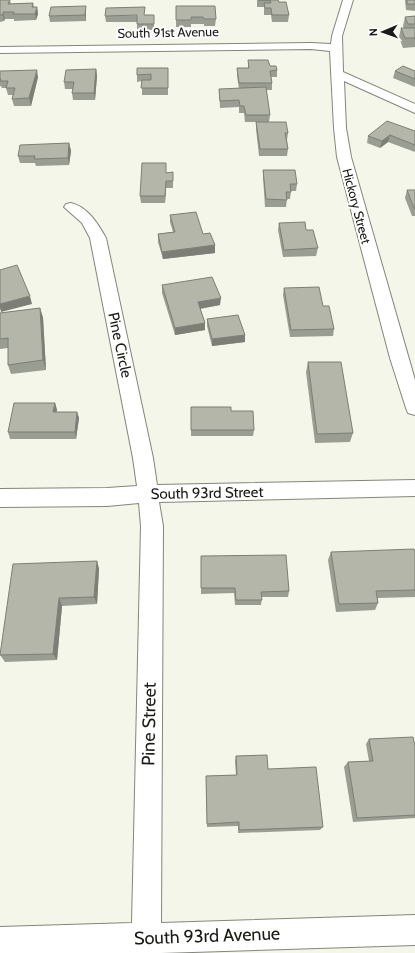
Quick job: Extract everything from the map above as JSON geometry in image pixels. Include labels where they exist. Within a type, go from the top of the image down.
[{"type":"street","name":"Hickory Street","points":[[348,0],[337,36],[336,48],[340,128],[344,157],[399,358],[415,408]]},
{"type":"street","name":"South 91st Avenue","points":[[0,50],[303,46],[336,48]]},
{"type":"street","points":[[338,74],[415,109]]},
{"type":"street","name":"Pine Circle","points":[[71,207],[83,214],[92,225],[98,238],[143,458],[148,494]]},
{"type":"street","name":"South 93rd Street","points":[[0,498],[107,497],[148,494],[415,488]]},
{"type":"street","name":"Pine Street","points":[[147,945],[152,526],[148,494]]},
{"type":"street","name":"South 93rd Avenue","points":[[0,942],[147,945],[415,930]]},
{"type":"building","points":[[0,0],[10,0],[8,4],[33,3],[32,7],[37,7],[35,14],[13,14],[14,12],[3,12],[3,15],[0,15]]},
{"type":"building","points":[[270,0],[286,2],[289,15],[272,15],[271,8],[265,8],[264,3],[271,3]]},
{"type":"building","points":[[407,0],[415,0],[415,4],[407,4]]},
{"type":"building","points":[[86,6],[85,15],[49,16],[51,7]]},
{"type":"building","points":[[176,6],[215,6],[216,19],[191,17],[191,20],[176,20]]},
{"type":"building","points":[[145,7],[144,15],[154,15],[154,24],[137,24],[137,15],[105,16],[106,8]]},
{"type":"building","points":[[415,16],[415,24],[408,24],[405,17]]},
{"type":"building","points":[[401,28],[415,28],[415,38],[405,38]]},
{"type":"building","points":[[248,60],[268,60],[270,66],[276,66],[277,70],[270,71],[272,83],[239,83],[237,68],[249,68]]},
{"type":"building","points":[[403,66],[415,71],[415,79],[395,71]]},
{"type":"building","points":[[137,68],[168,68],[168,88],[141,88],[142,80],[151,80],[151,74],[137,75]]},
{"type":"building","points":[[96,69],[94,93],[72,93],[74,82],[64,82],[66,70]]},
{"type":"building","points":[[37,70],[29,98],[12,99],[15,88],[6,88],[8,81],[0,81],[0,71]]},
{"type":"building","points":[[266,87],[270,115],[246,115],[244,106],[240,106],[239,100],[220,101],[219,89]]},
{"type":"building","points":[[387,121],[415,131],[415,145],[390,135],[382,141],[368,136]]},
{"type":"building","points":[[256,122],[286,122],[288,133],[285,133],[288,149],[260,149]]},
{"type":"building","points":[[69,143],[68,158],[34,159],[35,156],[18,156],[20,145]]},
{"type":"building","points":[[142,163],[166,163],[166,173],[173,172],[173,181],[166,181],[165,196],[140,196]]},
{"type":"building","points":[[263,170],[295,170],[297,184],[290,184],[291,192],[286,192],[287,200],[266,199]]},
{"type":"building","points":[[407,190],[415,190],[415,208],[414,208]]},
{"type":"building","points":[[196,212],[203,234],[210,233],[215,245],[162,252],[158,234],[175,232],[170,215]]},
{"type":"building","points":[[305,222],[306,230],[313,230],[318,248],[284,250],[279,223]]},
{"type":"building","points":[[17,265],[30,296],[0,304],[0,270]]},
{"type":"building","points":[[212,277],[221,298],[198,302],[205,323],[175,328],[162,285]]},
{"type":"building","points":[[319,287],[323,306],[329,306],[334,329],[291,330],[284,288]]},
{"type":"building","points":[[40,308],[43,360],[8,365],[8,338],[0,339],[0,313]]},
{"type":"building","points":[[238,315],[245,335],[212,339],[207,319]]},
{"type":"building","points":[[308,362],[341,362],[353,433],[317,434]]},
{"type":"building","points":[[14,403],[55,403],[53,412],[77,412],[75,432],[8,432]]},
{"type":"building","points":[[191,407],[231,407],[231,411],[253,411],[254,430],[191,430]]},
{"type":"building","points":[[414,549],[415,590],[376,591],[378,603],[339,604],[331,552]]},
{"type":"building","points":[[286,555],[289,591],[261,592],[262,600],[236,600],[235,588],[201,588],[201,556]]},
{"type":"building","points":[[97,561],[94,597],[59,598],[53,654],[0,655],[13,564]]},
{"type":"building","points":[[413,737],[415,746],[415,815],[357,818],[348,762],[373,761],[369,739]]},
{"type":"building","points":[[267,755],[268,769],[316,767],[323,827],[239,830],[239,822],[207,824],[206,776],[237,775],[236,756]]}]
